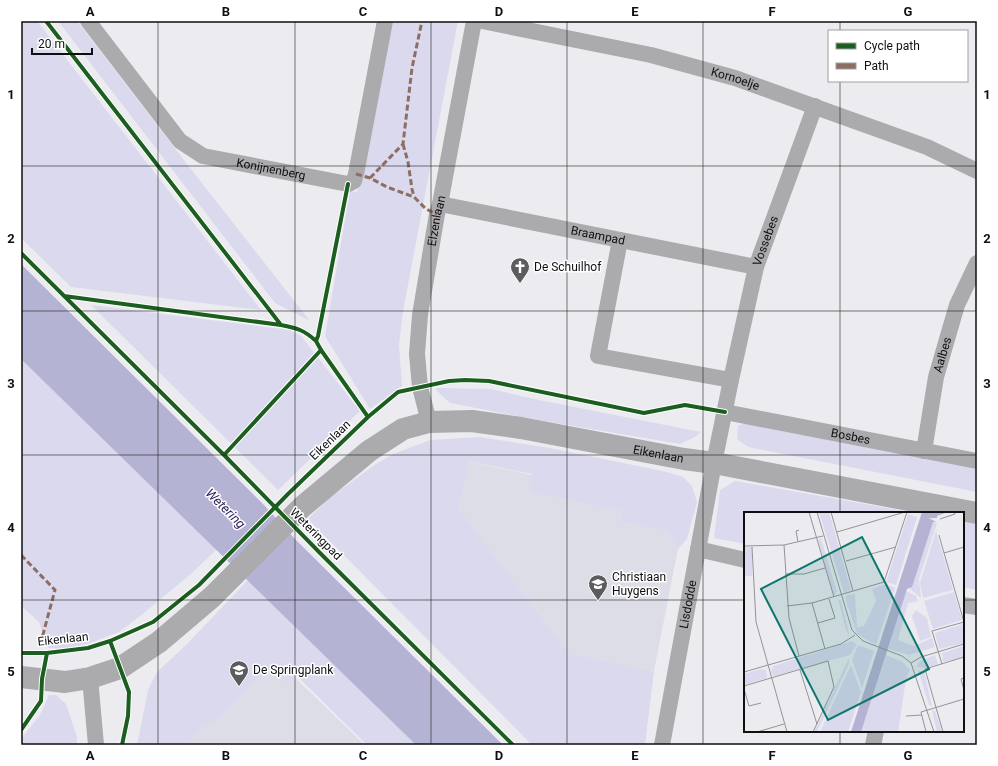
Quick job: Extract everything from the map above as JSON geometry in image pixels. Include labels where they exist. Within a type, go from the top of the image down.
[{"type":"street","name":"Konijnenberg","points":[[88,21],[180,141],[203,156],[348,184],[354,181],[356,174],[385,21]]},
{"type":"street","name":"Elzenlaan","points":[[429,422],[420,387],[417,354],[420,315],[437,214],[474,21]]},
{"type":"street","name":"Kornoelje","points":[[482,21],[651,55],[735,78],[927,147],[977,171]]},
{"type":"street","name":"Vossebes","points":[[714,463],[756,267],[815,106]]},
{"type":"street","name":"Braampad","points":[[440,204],[756,267]]},
{"type":"street","points":[[620,240],[598,356],[731,380]]},
{"type":"street","name":"Aalbes","points":[[924,451],[936,377],[957,305],[977,263]]},
{"type":"street","name":"Bosbes","points":[[725,412],[977,461]]},
{"type":"street","name":"Eikenlaan","points":[[21,677],[65,682],[90,678],[120,668],[159,642],[212,597],[302,507],[369,451],[403,429],[429,422],[472,421],[521,428],[977,513]]},
{"type":"street","name":"Lisdodde","points":[[662,745],[714,463]]},
{"type":"street","points":[[698,549],[744,560]]},
{"type":"street","points":[[964,605],[977,607]]},
{"type":"street","points":[[90,678],[96,745]]},
{"type":"street","points":[[873,745],[876,732]]},
{"type":"shaded area","points":[[21,21],[37,21],[261,310],[71,287],[21,238]]},
{"type":"shaded area","points":[[58,21],[77,21],[310,321],[275,303]]},
{"type":"shaded area","points":[[390,21],[458,21],[403,311],[399,345],[402,386],[370,409],[325,336],[350,191],[357,192]]},
{"type":"shaded area","points":[[91,305],[290,330],[301,336],[360,411],[278,490]]},
{"type":"shaded area","points":[[21,359],[217,549],[192,573],[119,632],[90,643],[66,649],[48,648],[39,622],[21,606]]},
{"type":"shaded area","points":[[436,388],[491,389],[701,432],[695,437],[680,444],[538,420],[450,403],[437,391]]},
{"type":"shaded area","points":[[749,422],[977,466],[977,492],[748,447],[737,439],[738,426]]},
{"type":"shaded area","points":[[480,437],[550,448],[667,472],[683,477],[692,486],[697,502],[687,539],[678,549],[666,531],[619,521],[621,511],[529,492],[532,474],[468,461],[459,509],[570,654],[654,671],[645,745],[532,745],[308,519],[328,499],[376,464],[393,454],[430,440]]},
{"type":"shaded area","name":"Christiaan Huygens","points":[[467,461],[532,475],[529,492],[621,511],[619,521],[666,531],[678,549],[654,671],[570,654],[459,509]]},
{"type":"shaded area","points":[[735,481],[910,512],[744,512],[744,544],[714,538],[720,490]]},
{"type":"shaded area","points":[[964,521],[977,524],[977,590],[964,587]]},
{"type":"shaded area","points":[[248,580],[416,745],[367,745],[297,676],[287,684],[270,666],[219,717],[195,733],[188,745],[137,745],[148,690],[157,672],[186,645]]},
{"type":"shaded area","name":"De Springplank","points":[[238,623],[365,745],[158,745]]},
{"type":"shaded area","points":[[49,695],[56,695],[66,704],[77,737],[77,745],[21,745],[21,739],[40,715]]},
{"type":"water","name":"Wetering","points":[[21,264],[503,745],[416,745],[21,359]]},
{"type":"marked path","points":[[370,178],[403,144],[412,68],[422,21]]},
{"type":"marked path","points":[[403,144],[408,162],[414,197]]},
{"type":"marked path","points":[[356,174],[370,178],[387,187],[414,197],[426,209],[437,214]]},
{"type":"marked path","points":[[21,555],[55,590],[42,638]]},
{"type":"cycle path","points":[[46,21],[281,325]]},
{"type":"cycle path","points":[[348,184],[316,341],[368,417]]},
{"type":"cycle path","name":"Weteringpad","points":[[21,253],[513,745]]},
{"type":"cycle path","points":[[64,296],[281,325],[300,330],[308,334],[316,341]]},
{"type":"cycle path","points":[[224,455],[321,350]]},
{"type":"cycle path","points":[[21,653],[47,653],[88,648],[110,641],[153,622],[199,585],[288,494],[368,417],[398,392],[449,381],[489,381],[644,413],[685,405],[725,412]]},
{"type":"cycle path","points":[[110,641],[129,692],[128,716],[122,745]]},
{"type":"cycle path","points":[[21,730],[41,701],[42,679],[47,653]]},
{"type":"place","name":"De Schuilhof","points":[[520,284]]},
{"type":"place","name":"Christiaan Huygens","points":[[598,601]]},
{"type":"place","name":"De Springplank","points":[[239,687]]}]
